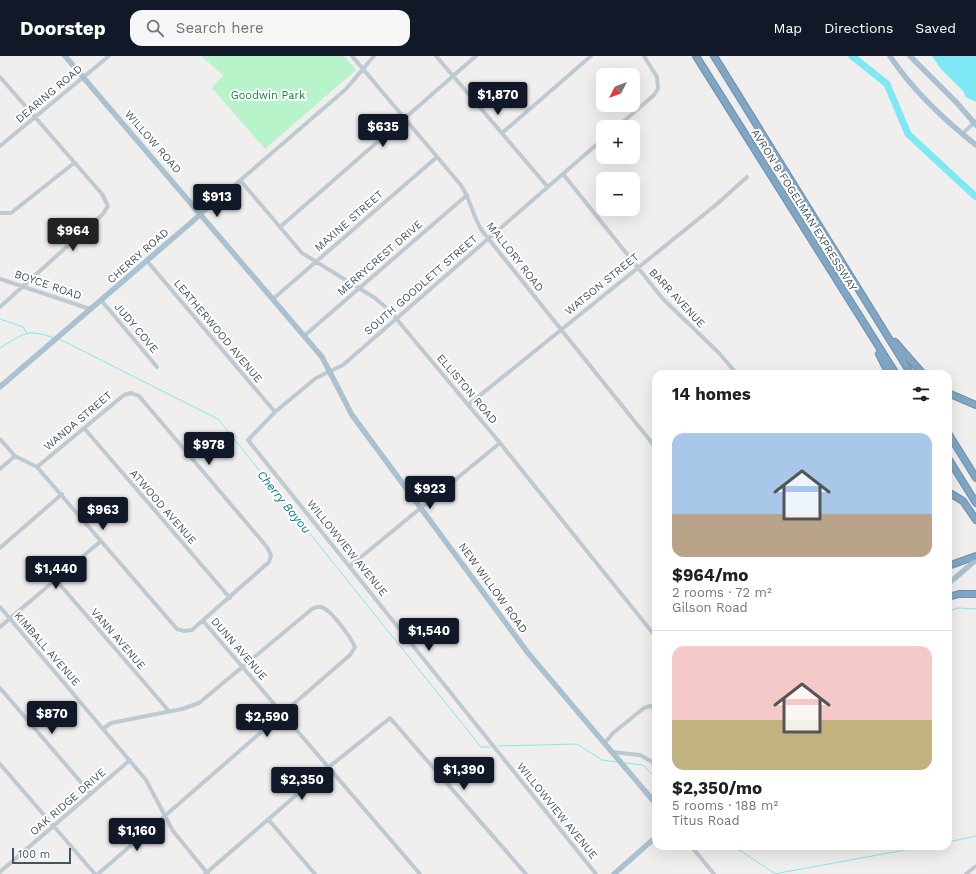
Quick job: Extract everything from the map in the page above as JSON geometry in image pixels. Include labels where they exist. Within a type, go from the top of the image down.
[{"type":"highway","name":"AVRON B FOGELMAN EXPRESSWAY","points":[[696,56],[864,326],[893,370]]},
{"type":"highway","name":"AVRON B FOGELMAN EXPRESSWAY","points":[[714,56],[886,331],[909,370]]},
{"type":"highway","points":[[864,326],[887,370]]},
{"type":"highway","points":[[886,331],[920,370]]},
{"type":"highway","points":[[952,395],[976,405]]},
{"type":"highway","points":[[952,439],[976,478]]},
{"type":"highway","points":[[952,464],[976,503]]},
{"type":"highway","points":[[952,494],[963,501],[976,520]]},
{"type":"highway","points":[[952,565],[976,556]]},
{"type":"highway","points":[[952,597],[959,594],[976,594]]},
{"type":"main road","name":"WILLOW ROAD","points":[[65,56],[322,357],[331,372]]},
{"type":"main road","points":[[890,56],[919,94],[939,115],[976,145]]},
{"type":"main road","points":[[910,56],[975,123]]},
{"type":"main road","name":"CHERRY ROAD","points":[[0,387],[201,214]]},
{"type":"main road","name":"NEW WILLOW ROAD","points":[[331,372],[352,415],[536,662],[652,799]]},
{"type":"main road","points":[[952,581],[976,560]]},
{"type":"main road","points":[[614,874],[652,841]]},
{"type":"street","name":"DEARING ROAD","points":[[0,146],[109,56]]},
{"type":"street","name":"MALLORY ROAD","points":[[352,56],[460,184],[467,194],[476,223],[652,443]]},
{"type":"street","name":"CHERRY ROAD","points":[[201,214],[346,88],[364,70],[374,56]]},
{"type":"street","points":[[436,56],[547,186]]},
{"type":"street","points":[[280,227],[476,56]]},
{"type":"street","points":[[502,133],[591,56]]},
{"type":"street","points":[[625,120],[658,91],[658,81],[644,56]]},
{"type":"street","points":[[0,77],[102,194],[108,206],[103,214],[0,307]]},
{"type":"street","points":[[962,134],[975,123]]},
{"type":"street","name":"SOUTH GOODLETT STREET","points":[[248,440],[276,412],[316,378],[343,365],[547,186],[596,145]]},
{"type":"street","name":"MAXINE STREET","points":[[273,299],[437,156]]},
{"type":"street","points":[[0,213],[11,213],[74,163]]},
{"type":"street","name":"BARR AVENUE","points":[[563,174],[663,299],[719,353],[734,370]]},
{"type":"street","name":"WATSON STREET","points":[[468,405],[637,267],[717,204],[747,177]]},
{"type":"street","name":"ELLISTON ROAD","points":[[240,180],[300,250],[316,262],[383,303],[500,443],[652,632]]},
{"type":"street","name":"MERRYCREST DRIVE","points":[[304,336],[467,194]]},
{"type":"street","name":"LEATHERWOOD AVENUE","points":[[147,261],[276,412]]},
{"type":"street","name":"BOYCE ROAD","points":[[0,279],[90,309]]},
{"type":"street","name":"JUDY COVE","points":[[101,300],[157,367]]},
{"type":"street","name":"WANDA STREET","points":[[38,467],[124,395],[131,393],[139,396],[268,547],[271,555],[269,562],[230,598]]},
{"type":"street","name":"ATWOOD AVENUE","points":[[84,428],[230,598]]},
{"type":"street","name":"DUNN AVENUE","points":[[0,439],[15,456],[38,467],[177,629],[184,631],[192,630],[203,621],[420,874]]},
{"type":"street","name":"WILLOWVIEW AVENUE","points":[[248,440],[596,874]]},
{"type":"street","points":[[350,566],[500,443]]},
{"type":"street","points":[[0,469],[15,456]]},
{"type":"street","points":[[0,548],[62,494]]},
{"type":"street","points":[[0,627],[101,540]]},
{"type":"street","name":"VANN AVENUE","points":[[56,580],[168,710]]},
{"type":"street","points":[[203,621],[230,598]]},
{"type":"street","name":"KIMBALL AVENUE","points":[[0,607],[104,728],[146,780],[173,831],[207,873]]},
{"type":"street","points":[[98,874],[165,818],[350,654],[355,647],[352,639],[327,610],[321,607],[312,609],[199,703],[111,723],[104,728]]},
{"type":"street","points":[[0,688],[91,794]]},
{"type":"street","points":[[604,744],[613,733],[644,708],[650,706],[652,707]]},
{"type":"street","points":[[207,873],[329,767],[390,718],[526,874]]},
{"type":"street","points":[[611,752],[637,754],[652,762]]},
{"type":"street","name":"OAK RIDGE DRIVE","points":[[0,872],[130,760]]},
{"type":"street","points":[[0,764],[95,874]]},
{"type":"street","points":[[268,819],[315,874]]},
{"type":"street","points":[[694,850],[714,874]]},
{"type":"street","points":[[968,874],[976,866]]},
{"type":"green space","name":"Goodwin Park","points":[[201,56],[344,56],[356,70],[265,149],[212,88],[223,75]]},
{"type":"water","points":[[932,56],[976,56],[976,102],[966,97],[963,91],[941,69]]},
{"type":"waterway","points":[[852,56],[887,84],[908,134],[976,197]]},
{"type":"waterway","points":[[0,319],[23,327],[27,333]]},
{"type":"waterway","name":"Cherry Bayou","points":[[0,348],[20,336],[31,333],[37,333],[54,338]]},
{"type":"waterway","name":"Cherry Bayou","points":[[59,339],[218,419],[481,747],[490,747]]},
{"type":"waterway","points":[[952,610],[958,608],[976,609]]},
{"type":"waterway","name":"Cherry Bayou","points":[[498,746],[577,744],[602,760],[616,762]]},
{"type":"waterway","name":"Cherry Bayou","points":[[625,763],[643,765],[652,774]]},
{"type":"waterway","points":[[952,841],[976,836]]},
{"type":"waterway","name":"Cherry Bayou","points":[[739,850],[774,873]]},
{"type":"waterway","points":[[774,874],[905,850]]}]
